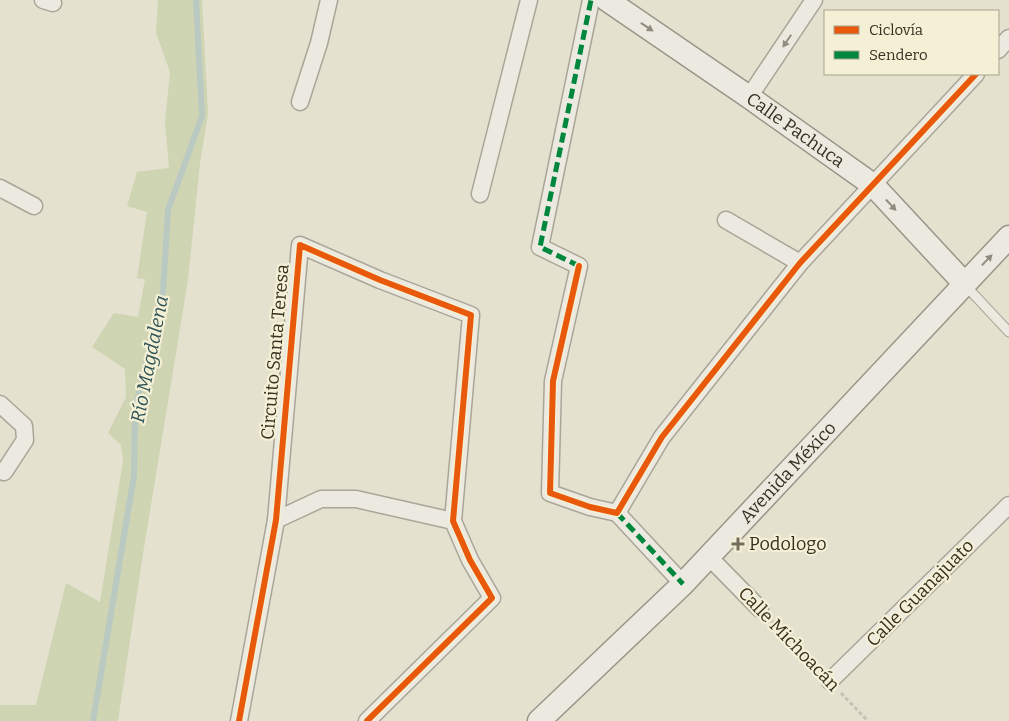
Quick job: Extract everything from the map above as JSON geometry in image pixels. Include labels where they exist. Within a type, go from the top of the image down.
[{"type":"street","points":[[300,102],[319,43],[329,0]]},
{"type":"street","points":[[480,194],[528,0]]},
{"type":"street","points":[[591,0],[540,247],[579,266],[553,381],[550,494],[590,507],[617,513],[684,584]]},
{"type":"street","name":"Calle Pachuca","points":[[607,0],[873,185],[964,283]]},
{"type":"street","points":[[749,97],[814,0]]},
{"type":"street","points":[[999,49],[1009,38]]},
{"type":"street","points":[[617,513],[662,437],[800,263],[975,75]]},
{"type":"street","points":[[0,188],[34,206]]},
{"type":"street","points":[[726,220],[800,263]]},
{"type":"street","name":"Avenida México","points":[[539,721],[684,584],[1009,237]]},
{"type":"street","name":"Circuito Santa Teresa","points":[[239,721],[276,520],[300,245],[380,280],[471,315],[453,521],[470,560],[492,598],[367,721]]},
{"type":"street","points":[[0,404],[24,426],[25,440],[4,472]]},
{"type":"street","points":[[276,520],[321,499],[356,499],[453,521]]},
{"type":"street","name":"Calle Guanajuato","points":[[830,681],[1009,505]]},
{"type":"street","name":"Calle Michoacán","points":[[709,557],[760,609]]},
{"type":"lane","points":[[964,283],[1009,332]]},
{"type":"green space","points":[[158,0],[202,0],[208,114],[200,163],[188,280],[142,560],[118,721],[0,721],[0,705],[36,705],[66,583],[100,602],[123,461],[121,445],[108,433],[126,397],[125,369],[92,347],[114,313],[138,317],[145,279],[137,278],[147,212],[127,206],[137,172],[169,168],[165,122],[170,72],[156,33]]},
{"type":"waterway","name":"Río Magdalena","points":[[93,721],[134,476],[135,410],[163,291],[168,210],[202,116],[196,0]]},
{"type":"marked path","points":[[579,266],[540,247],[591,0]]},
{"type":"marked path","points":[[617,513],[683,584]]},
{"type":"cycle path","points":[[579,266],[553,381],[550,493],[590,507],[617,513],[662,437],[800,263],[975,75]]},
{"type":"cycle path","points":[[239,721],[276,520],[300,245],[380,280],[471,315],[453,521],[470,560],[492,598],[367,721]]},
{"type":"place","name":"Podologo","points":[[738,544]]}]
